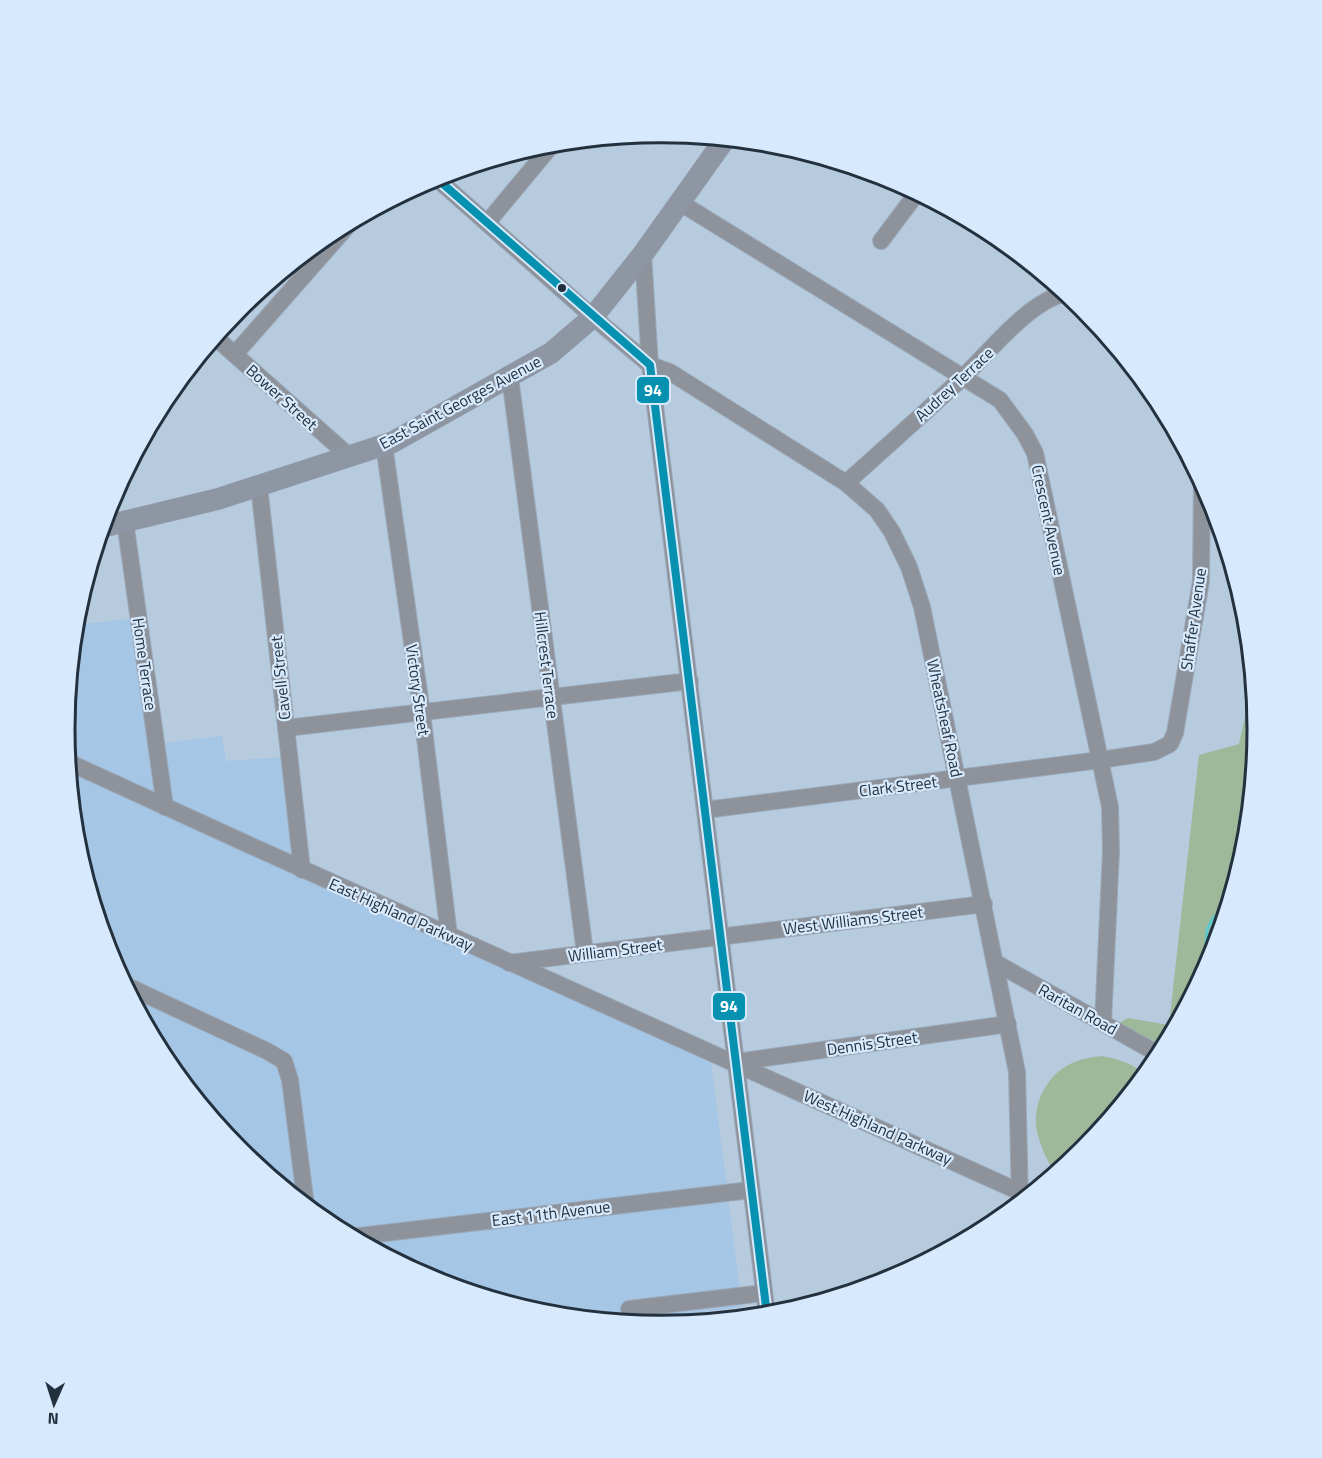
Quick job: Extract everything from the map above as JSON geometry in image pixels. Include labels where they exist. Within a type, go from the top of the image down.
[{"type":"main road","name":"East Saint Georges Avenue","points":[[113,524],[218,499],[393,442],[551,353],[593,317],[643,254],[718,146]]},
{"type":"street","points":[[487,223],[544,155]]},
{"type":"street","name":"Wheatsheaf Road","points":[[444,185],[650,365],[670,372],[846,483],[877,510],[892,532],[909,567],[922,607],[1008,1024],[1017,1072],[1020,1192]]},
{"type":"street","points":[[881,241],[912,200]]},
{"type":"street","name":"Crescent Avenue","points":[[679,202],[1000,400],[1035,453],[1110,807],[1111,851],[1103,1023]]},
{"type":"street","points":[[235,354],[331,245]]},
{"type":"street","points":[[643,254],[650,365],[766,1305]]},
{"type":"street","name":"Audrey Terrace","points":[[846,483],[962,378],[1032,309],[1055,296]]},
{"type":"street","name":"Bower Street","points":[[221,342],[350,457]]},
{"type":"street","name":"Hillcrest Terrace","points":[[510,377],[585,953]]},
{"type":"street","name":"Victory Street","points":[[384,445],[422,713],[449,936]]},
{"type":"street","name":"Cavell Street","points":[[259,486],[302,870]]},
{"type":"street","name":"Shaffer Avenue","points":[[1162,748],[1170,744],[1175,733],[1202,581],[1202,505]]},
{"type":"street","name":"Home Terrace","points":[[125,521],[165,807]]},
{"type":"street","points":[[286,728],[690,681]]},
{"type":"street","name":"Clark Street","points":[[705,810],[1100,760],[1154,752],[1162,748]]},
{"type":"street","name":"East Highland Parkway","points":[[76,766],[508,963],[736,1062]]},
{"type":"street","name":"West Williams Street","points":[[722,936],[984,904]]},
{"type":"street","name":"William Street","points":[[508,963],[722,936]]},
{"type":"street","name":"Raritan Road","points":[[996,963],[1151,1050]]},
{"type":"street","points":[[136,990],[284,1061],[290,1080],[305,1194]]},
{"type":"street","name":"Dennis Street","points":[[736,1062],[1008,1024]]},
{"type":"street","name":"West Highland Parkway","points":[[736,1062],[1016,1195]]},
{"type":"street","name":"East 11th Avenue","points":[[367,1235],[751,1190]]},
{"type":"street","points":[[628,1309],[764,1293]]},
{"type":"shaded area","points":[[136,618],[152,744],[222,736],[226,761],[284,757],[297,866],[710,1055],[742,1307],[683,1314],[623,1314],[547,1304],[473,1284],[402,1255],[335,1216],[275,1170],[220,1115],[174,1055],[135,988],[106,917],[95,881],[86,843],[76,767],[76,691],[85,624]]},
{"type":"green space","points":[[1246,709],[1246,767],[1242,805],[1227,881],[1202,953],[1187,988],[1170,1019],[1199,755],[1239,744]]},
{"type":"green space","points":[[1128,1018],[1166,1025],[1155,1044],[1119,1023]]},
{"type":"green space","points":[[1102,1056],[1125,1062],[1138,1069],[1102,1115],[1051,1166],[1038,1135],[1036,1115],[1038,1104],[1053,1076],[1070,1064]]},
{"type":"waterway","points":[[1206,942],[1207,930],[1217,915]]},
{"type":"transit line","name":"94","points":[[444,185],[650,365],[766,1305]]}]
